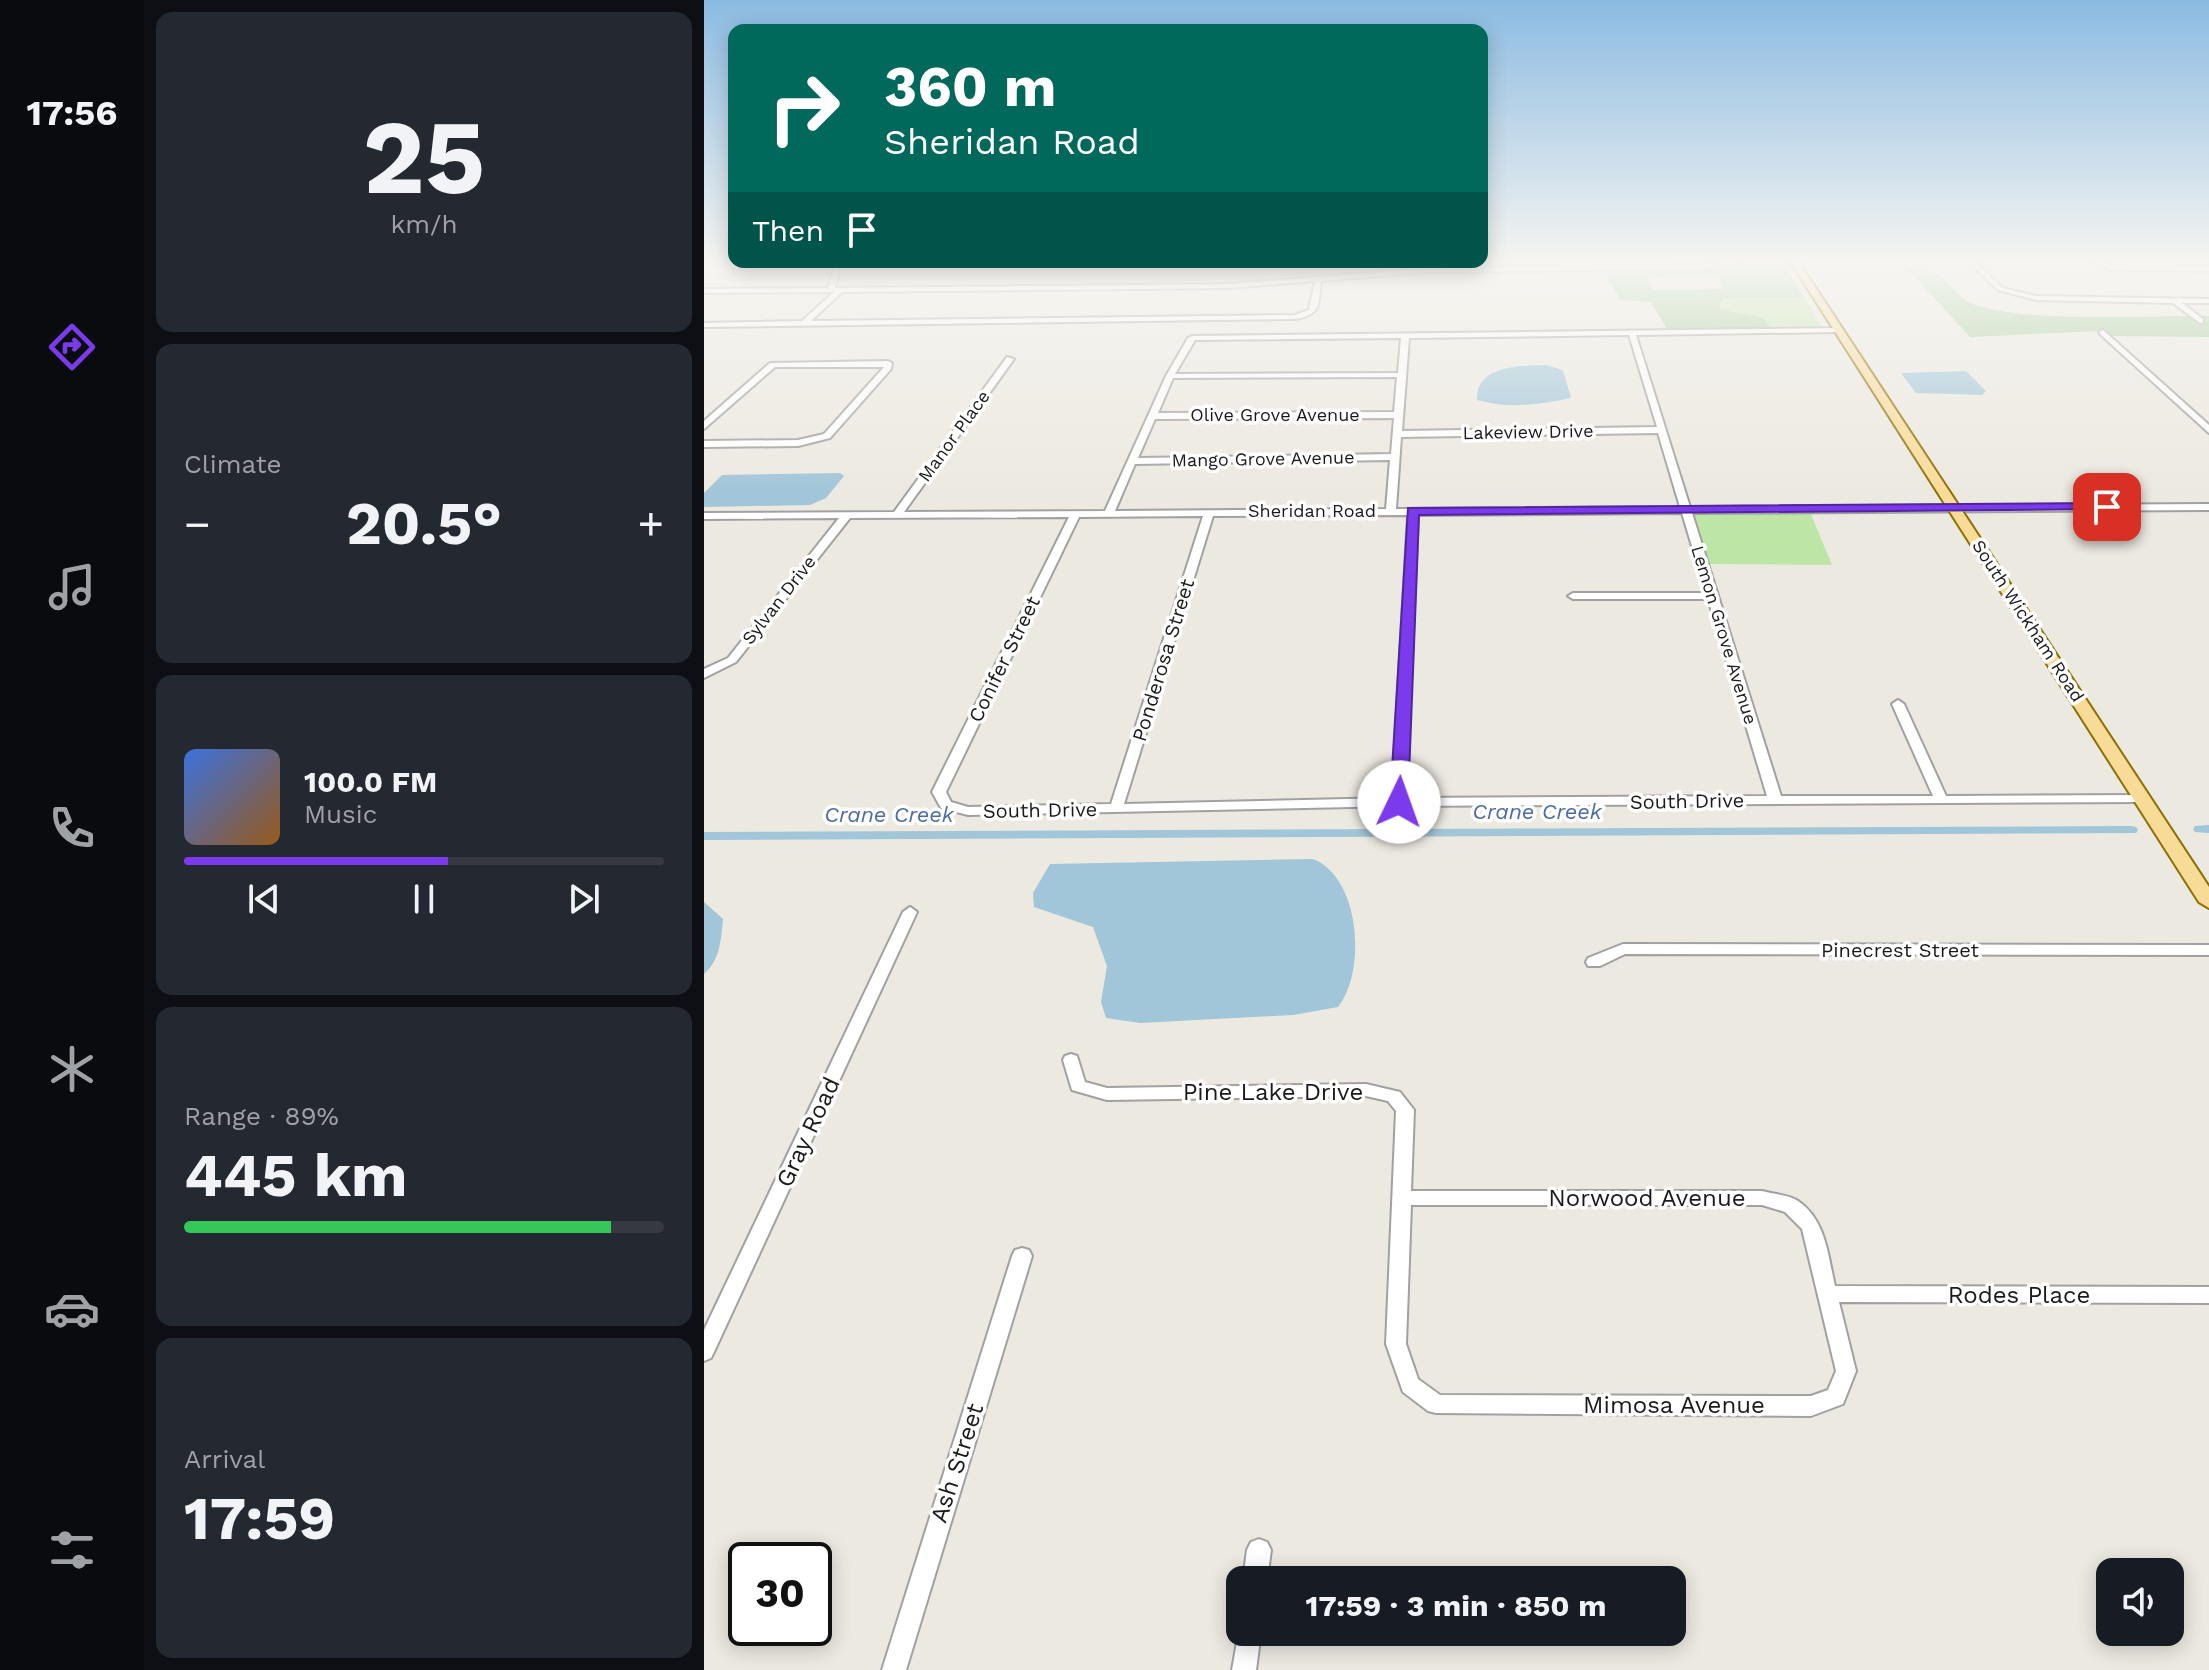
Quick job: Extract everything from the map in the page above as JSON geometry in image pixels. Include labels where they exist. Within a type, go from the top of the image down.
[{"type":"main road","name":"South Wickham Road","points":[[1845,339],[2209,902]]},
{"type":"street","points":[[1109,512],[1170,376],[1191,339]]},
{"type":"street","points":[[1391,511],[1405,339]]},
{"type":"street","name":"Lemon Grove Avenue","points":[[1634,339],[1775,800]]},
{"type":"street","points":[[2110,339],[2209,430]]},
{"type":"street","name":"Manor Place","points":[[897,514],[1010,359]]},
{"type":"street","points":[[704,426],[773,365],[888,363],[888,367],[827,436],[798,443],[704,444]]},
{"type":"street","points":[[1170,376],[1401,375]]},
{"type":"street","name":"Olive Grove Avenue","points":[[1151,416],[1398,415]]},
{"type":"street","name":"Lakeview Drive","points":[[1396,434],[1661,430]]},
{"type":"street","name":"Mango Grove Avenue","points":[[1132,461],[1394,457]]},
{"type":"street","name":"Sheridan Road","points":[[704,516],[2209,507]]},
{"type":"street","points":[[1399,802],[1413,511]]},
{"type":"street","name":"Ponderosa Street","points":[[1116,809],[1209,512]]},
{"type":"street","name":"Conifer Street","points":[[946,805],[939,792],[1076,513]]},
{"type":"street","name":"Sylvan Drive","points":[[704,674],[732,660],[846,516]]},
{"type":"street","points":[[1573,596],[1711,596]]},
{"type":"street","points":[[1898,704],[1941,799]]},
{"type":"street","name":"South Drive","points":[[946,805],[968,811],[1399,802],[2142,799]]},
{"type":"street","name":"Gray Road","points":[[704,1352],[910,912]]},
{"type":"street","name":"Pinecrest Street","points":[[1594,962],[1623,949],[2209,950]]},
{"type":"street","name":"Pine Lake Drive","points":[[1071,1060],[1078,1086],[1107,1094],[1366,1090],[1394,1096],[1405,1110],[1396,1344],[1410,1385]]},
{"type":"street","name":"Norwood Avenue","points":[[1403,1198],[1762,1198],[1791,1206],[1811,1226],[1829,1294]]},
{"type":"street","name":"Ash Street","points":[[894,1670],[1022,1256]]},
{"type":"street","name":"Rodes Place","points":[[1829,1294],[2209,1295]]},
{"type":"street","name":"Mimosa Avenue","points":[[1410,1385],[1436,1404],[1811,1406],[1836,1397],[1846,1371],[1829,1294]]},
{"type":"street","points":[[1257,1566],[1259,1550]]},
{"type":"street","points":[[1244,1670],[1247,1646]]},
{"type":"green space","points":[[1810,512],[1832,565],[1707,564],[1691,515]]},
{"type":"water","points":[[1546,365],[1563,370],[1571,398],[1524,405],[1477,400],[1479,388],[1492,374],[1512,367]]},
{"type":"water","points":[[1966,371],[1986,391],[1982,395],[1916,393],[1901,373]]},
{"type":"water","points":[[840,473],[844,476],[826,498],[810,505],[704,507],[704,493],[722,475]]},
{"type":"water","points":[[1313,859],[1329,869],[1341,885],[1349,904],[1354,926],[1353,971],[1338,1007],[1293,1015],[1140,1023],[1106,1018],[1101,1002],[1107,966],[1093,927],[1034,907],[1033,893],[1050,864]]},
{"type":"water","points":[[704,902],[723,919],[717,956],[704,974]]},
{"type":"waterway","name":"Crane Creek","points":[[2200,829],[2209,829]]},
{"type":"waterway","name":"Crane Creek","points":[[704,836],[2131,830]]},
{"type":"route","points":[[1399,802],[1413,511],[2107,507]]}]
